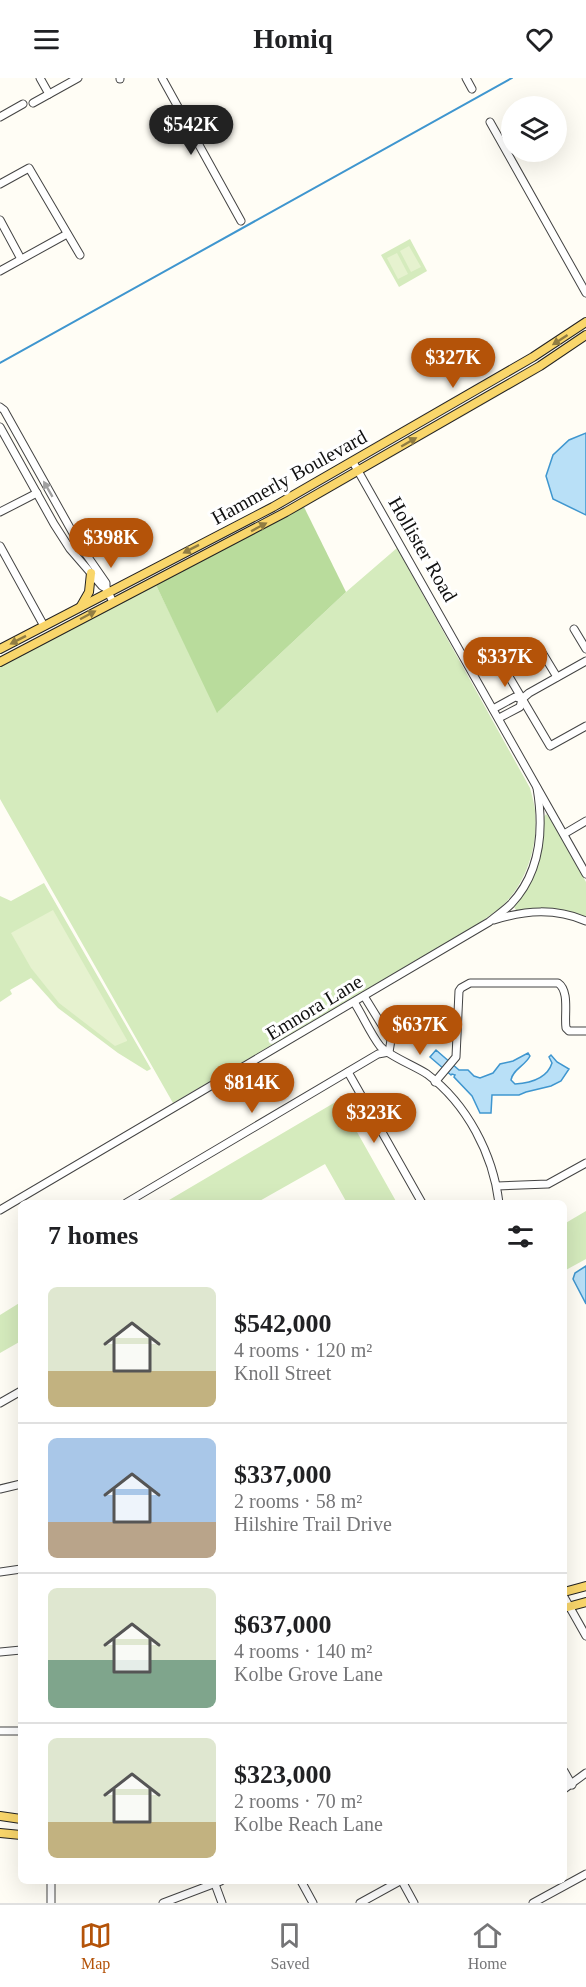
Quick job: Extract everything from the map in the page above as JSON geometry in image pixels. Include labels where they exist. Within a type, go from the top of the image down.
[{"type":"main road","name":"Hammerly Boulevard","points":[[0,649],[80,608],[107,591],[273,507],[533,357],[586,322]]},
{"type":"main road","name":"Hammerly Boulevard","points":[[0,662],[254,530],[540,366],[586,336]]},
{"type":"main road","points":[[533,357],[540,366]]},
{"type":"main road","points":[[446,408],[452,417]]},
{"type":"main road","points":[[80,608],[89,594],[91,573]]},
{"type":"main road","points":[[567,1591],[586,1586]]},
{"type":"main road","points":[[567,1607],[586,1602]]},
{"type":"main road","points":[[0,1816],[18,1819]]},
{"type":"main road","points":[[0,1833],[18,1834]]},
{"type":"street","points":[[40,78],[49,94]]},
{"type":"street","points":[[33,103],[78,78]]},
{"type":"street","points":[[162,78],[241,221]]},
{"type":"street","points":[[466,78],[472,89]]},
{"type":"street","points":[[1,113],[23,105]]},
{"type":"street","points":[[489,122],[586,293]]},
{"type":"street","points":[[0,184],[29,168],[80,255]]},
{"type":"street","points":[[0,220],[21,259]]},
{"type":"street","points":[[0,271],[67,234]]},
{"type":"street","points":[[0,407],[4,410],[79,544],[106,583],[107,591]]},
{"type":"street","points":[[0,427],[70,549],[107,591],[113,602]]},
{"type":"street","name":"Hollister Road","points":[[353,462],[586,874]]},
{"type":"street","points":[[0,512],[37,493]]},
{"type":"street","points":[[0,546],[44,626]]},
{"type":"street","points":[[574,629],[586,650]]},
{"type":"street","points":[[540,649],[557,677]]},
{"type":"street","points":[[499,718],[520,706],[522,699],[586,661]]},
{"type":"street","points":[[504,668],[550,746],[586,726]]},
{"type":"street","points":[[493,709],[515,697],[522,699]]},
{"type":"street","name":"Emnora Lane","points":[[19,1200],[489,922],[511,904],[523,888],[532,870],[538,853],[541,832],[541,809],[537,788]]},
{"type":"street","points":[[564,834],[586,821]]},
{"type":"street","name":"Emnora Lane","points":[[489,922],[515,914],[537,911],[554,911],[586,921]]},
{"type":"street","points":[[438,1079],[456,1057],[459,991],[470,983],[558,983],[564,992],[566,1028],[569,1031],[586,1031]]},
{"type":"street","points":[[364,996],[391,1040],[389,1052]]},
{"type":"street","points":[[354,1002],[381,1047],[438,1079],[472,1125],[488,1158],[497,1186],[499,1200]]},
{"type":"street","points":[[131,1200],[378,1054],[389,1052]]},
{"type":"street","points":[[348,1072],[420,1200]]},
{"type":"street","points":[[497,1186],[548,1184],[586,1163]]},
{"type":"street","points":[[27,1196],[29,1200]]},
{"type":"street","name":"Emnora Lane","points":[[0,1210],[18,1201]]},
{"type":"street","points":[[0,1402],[18,1393]]},
{"type":"street","points":[[0,1489],[18,1485]]},
{"type":"street","points":[[0,1572],[18,1569]]},
{"type":"street","points":[[567,1608],[586,1636]]},
{"type":"street","points":[[0,1652],[18,1650]]},
{"type":"street","points":[[0,1731],[18,1731]]},
{"type":"street","points":[[567,1788],[586,1773]]},
{"type":"street","points":[[567,1776],[572,1785]]},
{"type":"street","points":[[533,1903],[586,1874]]},
{"type":"street","points":[[51,1884],[51,1903]]},
{"type":"street","points":[[163,1903],[215,1884]]},
{"type":"street","points":[[218,1884],[222,1903]]},
{"type":"street","points":[[303,1884],[313,1903]]},
{"type":"street","points":[[360,1903],[395,1884]]},
{"type":"street","points":[[403,1884],[414,1903]]},
{"type":"green space","points":[[410,239],[427,271],[399,287],[381,255]]},
{"type":"green space","points":[[409,246],[421,267],[411,272],[400,251]]},
{"type":"green space","points":[[397,253],[408,274],[398,279],[387,258]]},
{"type":"green space","points":[[304,507],[346,592],[217,713],[156,585]]},
{"type":"green space","points":[[397,548],[530,788],[536,823],[529,864],[509,899],[481,922],[173,1103],[0,799],[0,666],[156,585],[218,712],[346,592]]},
{"type":"green space","points":[[546,814],[586,882],[586,919],[560,911],[516,910],[514,907],[541,849],[543,818]]},
{"type":"green space","points":[[44,883],[151,1069],[147,1071],[118,1053],[58,1008],[31,978],[10,990],[12,994],[0,1002],[0,896],[11,901]]},
{"type":"green space","points":[[53,910],[127,1041],[115,1046],[59,1003],[31,968],[11,933]]},
{"type":"green space","points":[[339,1100],[395,1200],[345,1200],[325,1164],[261,1200],[169,1200]]},
{"type":"green space","points":[[586,1211],[586,1259],[567,1269],[567,1222]]},
{"type":"green space","points":[[18,1304],[18,1343],[0,1353],[0,1315]]},
{"type":"water","points":[[586,433],[586,515],[553,499],[546,476],[553,455],[569,440]]},
{"type":"water","points":[[436,1050],[459,1070],[468,1070],[480,1078],[493,1073],[500,1064],[513,1061],[528,1053],[530,1056],[528,1059],[512,1076],[511,1080],[515,1084],[527,1083],[546,1073],[552,1063],[549,1057],[551,1055],[557,1062],[569,1069],[561,1081],[551,1086],[519,1095],[492,1095],[491,1113],[480,1113],[472,1096],[454,1077],[455,1075],[451,1075],[430,1057]]},
{"type":"water","points":[[586,1266],[586,1304],[573,1279],[575,1273]]},
{"type":"waterway","points":[[0,363],[512,78]]}]
